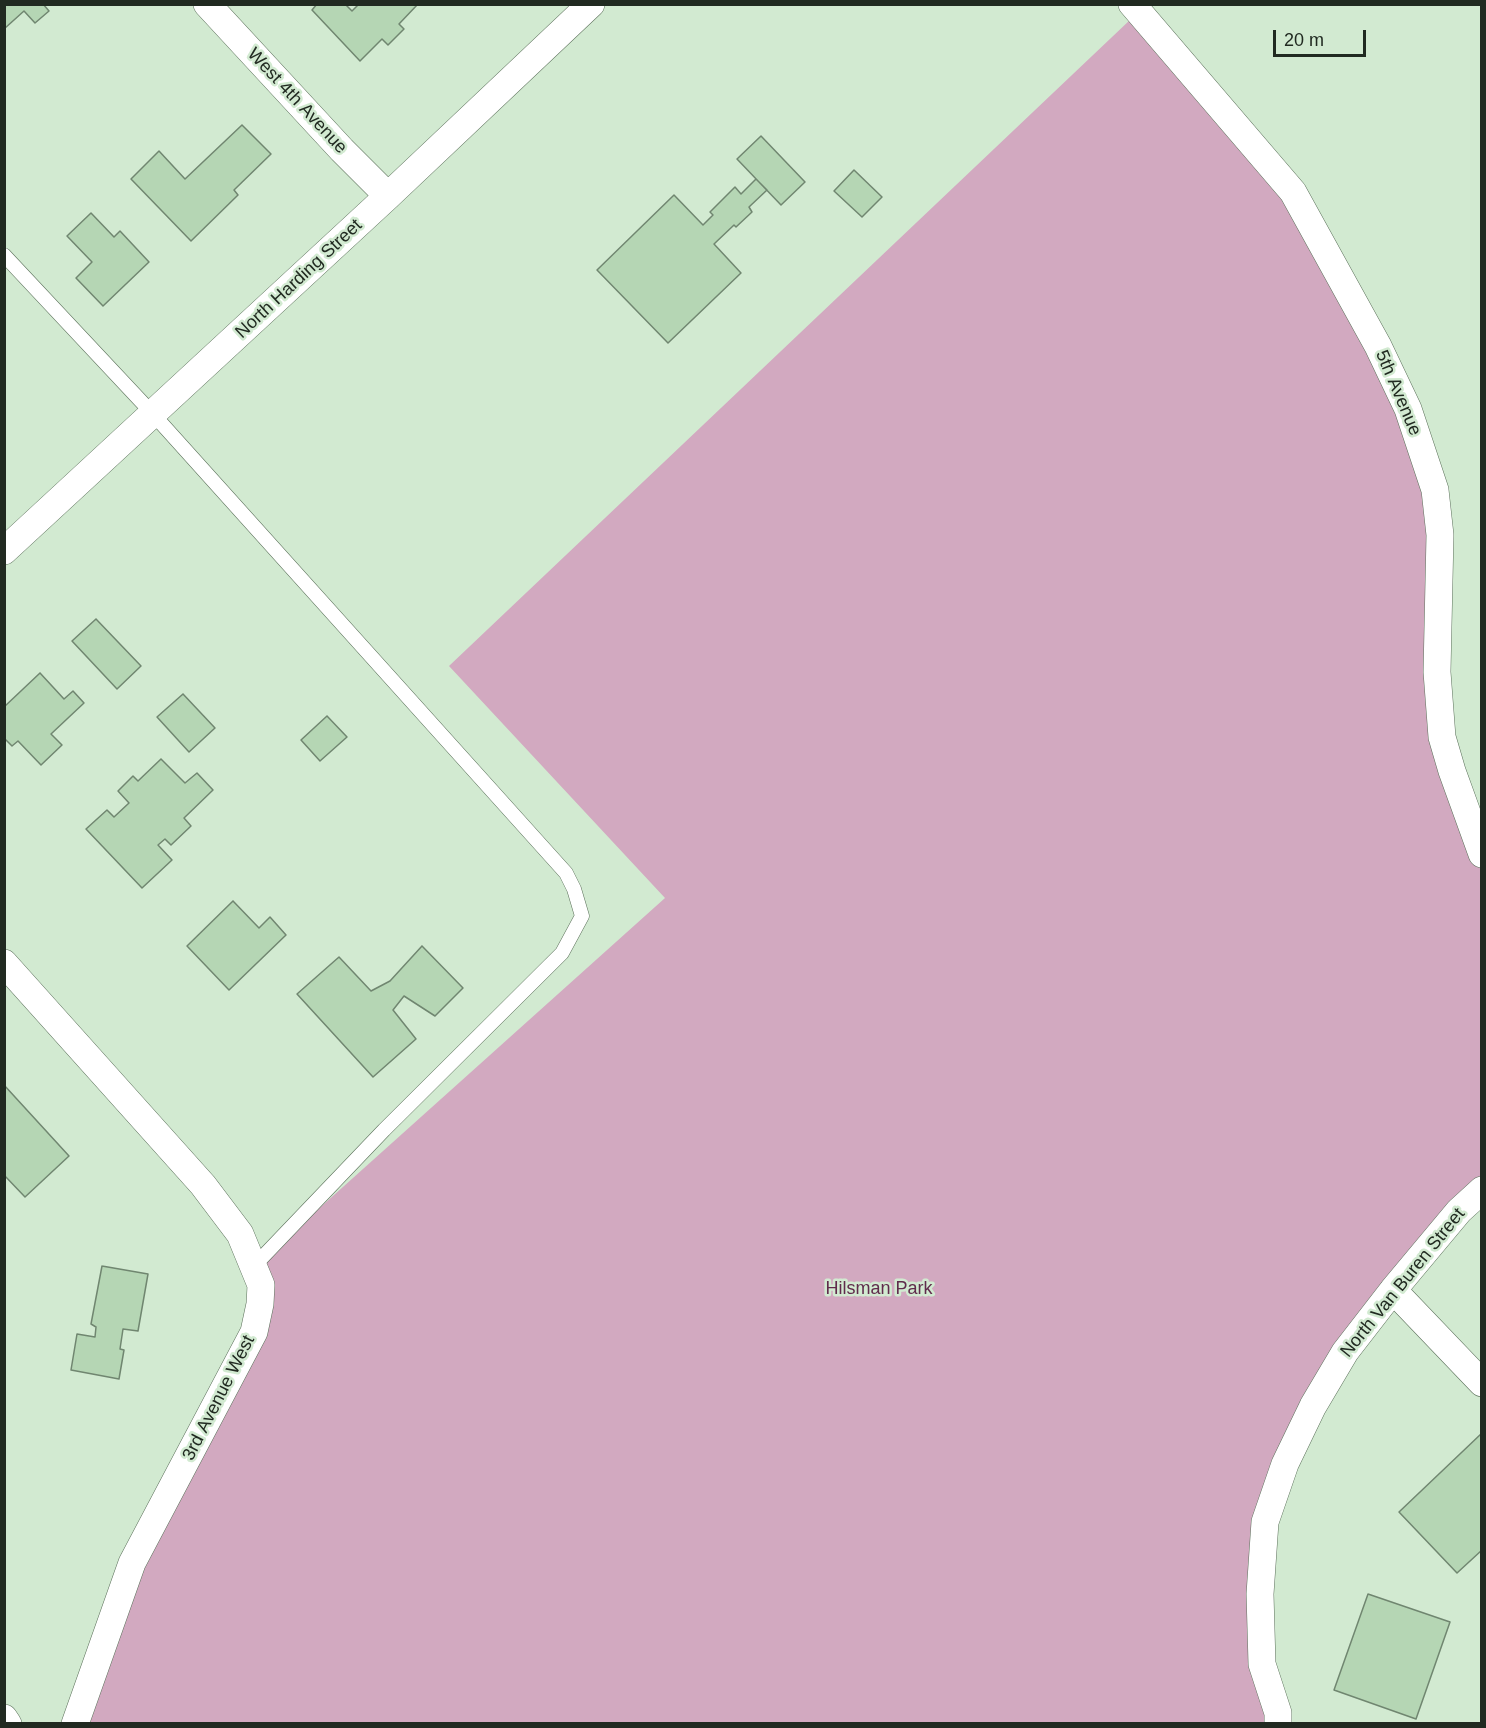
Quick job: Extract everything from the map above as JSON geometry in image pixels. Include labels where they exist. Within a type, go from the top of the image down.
[{"type":"street","name":"West 4th Avenue","points":[[207,4],[342,150],[388,196]]},
{"type":"street","name":"North Harding Street","points":[[4,551],[388,196],[591,4]]},
{"type":"street","name":"5th Avenue","points":[[1132,4],[1293,192],[1378,346],[1408,410],[1436,490],[1440,535],[1437,672],[1442,737],[1482,854]]},
{"type":"street","name":"3rd Avenue West","points":[[4,963],[203,1185],[240,1234],[261,1285],[260,1304],[254,1332],[132,1563],[75,1724]]},
{"type":"street","name":"North Van Buren Street","points":[[1278,1724],[1278,1713],[1262,1664],[1260,1594],[1265,1522],[1285,1464],[1313,1406],[1345,1352],[1460,1210],[1482,1190]]},
{"type":"street","points":[[1393,1290],[1482,1383]]},
{"type":"street","points":[[4,1718],[9,1724]]},
{"type":"lane","points":[[4,255],[153,414],[566,873],[574,889],[582,916],[562,953],[384,1130],[254,1266]]},
{"type":"green space","name":"Hilsman Park","points":[[1131,19],[1288,197],[1372,355],[1428,493],[1429,674],[1481,864],[1481,1181],[1334,1359],[1258,1526],[1272,1723],[79,1724],[135,1565],[257,1331],[256,1265],[665,898],[449,666]]},
{"type":"building","points":[[4,4],[43,4],[49,11],[35,23],[24,11],[4,29]]},
{"type":"building","points":[[317,4],[345,4],[352,11],[359,4],[418,4],[399,24],[404,29],[388,45],[382,39],[360,61],[312,10]]},
{"type":"building","points":[[242,125],[271,154],[234,190],[238,195],[191,241],[131,179],[159,151],[185,179]]},
{"type":"building","points":[[761,136],[805,182],[781,205],[737,159]]},
{"type":"building","points":[[854,170],[882,197],[862,217],[834,191]]},
{"type":"building","points":[[756,179],[767,190],[749,207],[752,212],[714,244],[741,273],[668,343],[597,270],[674,195],[703,225],[713,215],[710,212],[735,187],[741,194]]},
{"type":"building","points":[[91,213],[114,237],[120,231],[149,262],[103,306],[76,278],[92,262],[67,236]]},
{"type":"building","points":[[96,619],[141,666],[117,689],[72,641]]},
{"type":"building","points":[[40,673],[64,699],[73,691],[84,703],[51,734],[62,745],[41,765],[18,741],[12,746],[4,738],[4,707]]},
{"type":"building","points":[[183,694],[215,728],[189,752],[157,717]]},
{"type":"building","points":[[327,716],[347,737],[320,761],[301,740]]},
{"type":"building","points":[[161,759],[185,783],[197,773],[213,790],[184,818],[191,826],[171,845],[165,839],[158,845],[172,860],[142,888],[86,829],[107,810],[114,817],[129,803],[118,791],[133,776],[138,781]]},
{"type":"building","points":[[233,901],[259,928],[270,917],[286,935],[229,990],[187,946]]},
{"type":"building","points":[[422,946],[463,988],[435,1016],[404,996],[393,1010],[416,1039],[373,1077],[297,994],[339,957],[371,991],[390,981]]},
{"type":"building","points":[[4,1085],[69,1156],[25,1197],[4,1175]]},
{"type":"building","points":[[102,1266],[148,1274],[138,1331],[123,1329],[120,1349],[124,1350],[119,1379],[71,1370],[77,1334],[95,1337],[96,1327],[91,1324]]},
{"type":"building","points":[[1482,1433],[1482,1550],[1457,1573],[1399,1512]]},
{"type":"building","points":[[1368,1594],[1450,1622],[1416,1719],[1334,1690]]}]
